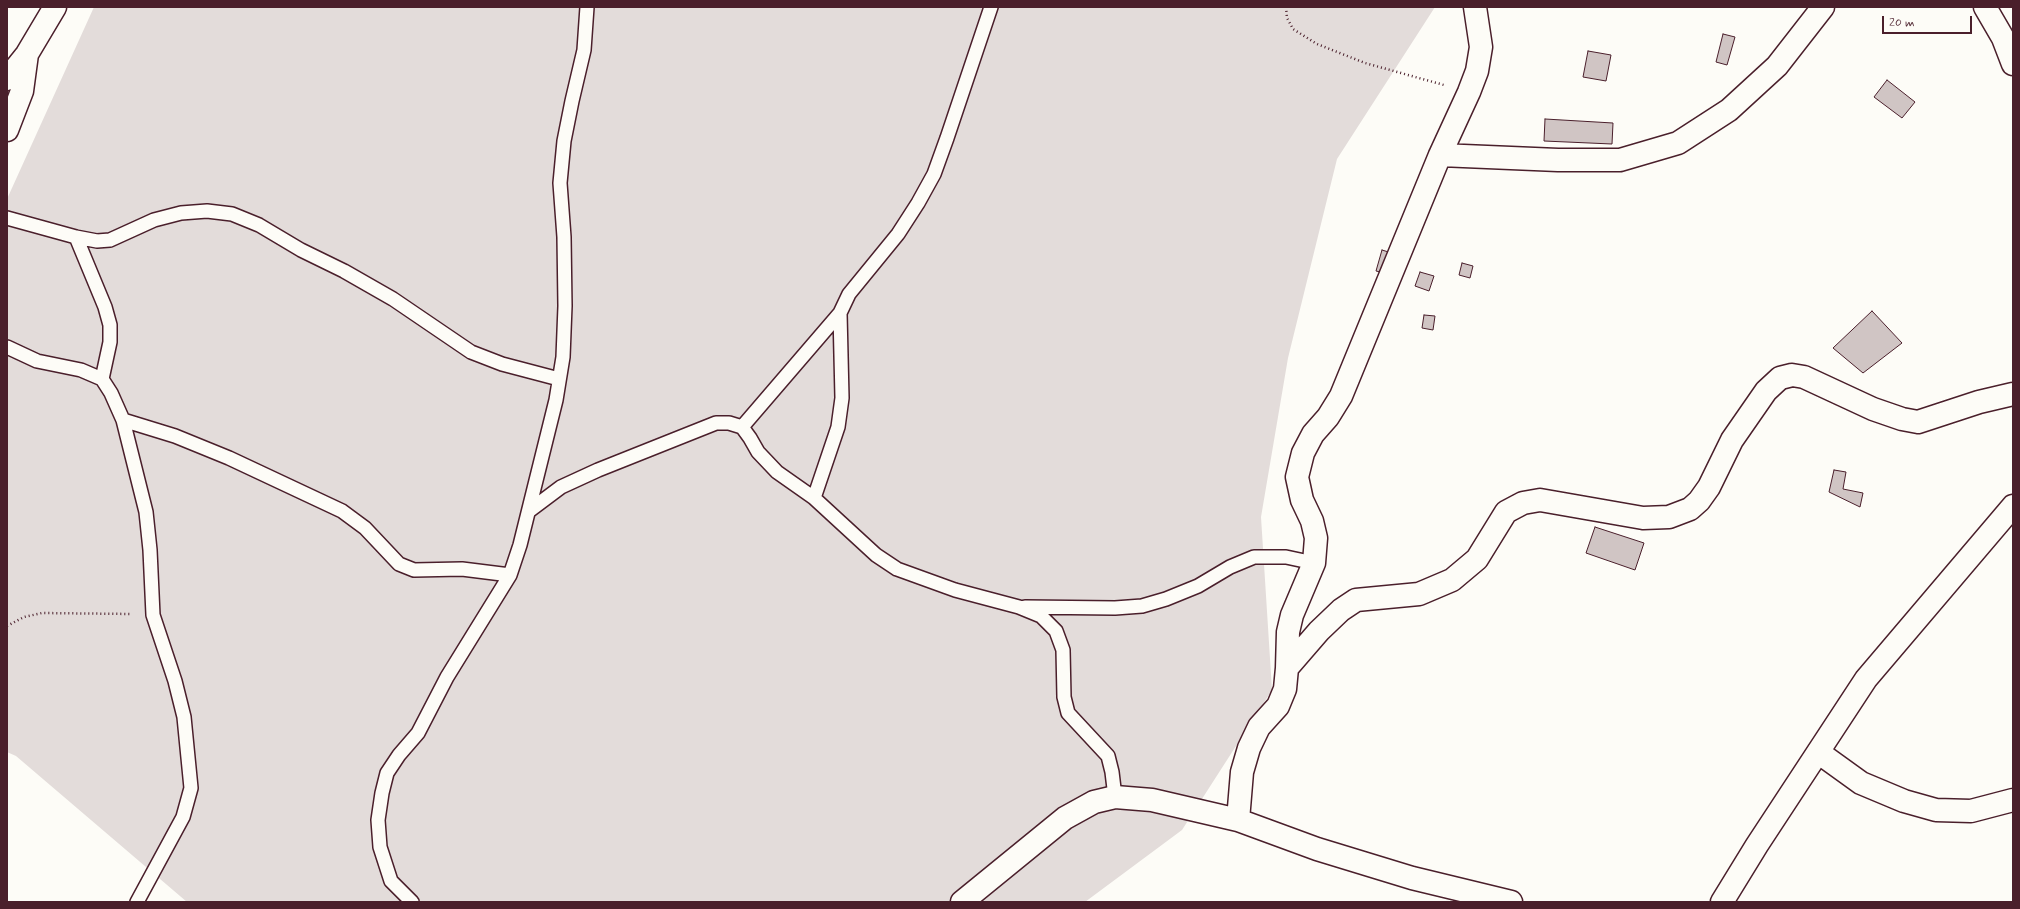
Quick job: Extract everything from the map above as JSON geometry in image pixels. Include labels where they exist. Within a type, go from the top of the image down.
[{"type":"street","points":[[7,78],[27,54],[55,7]]},
{"type":"street","points":[[1238,820],[1242,772],[1249,748],[1259,727],[1278,706],[1285,689],[1288,632],[1292,615],[1314,563],[1316,538],[1312,521],[1302,500],[1297,477],[1303,453],[1313,434],[1328,417],[1341,396],[1440,155],[1469,92],[1477,71],[1480,47],[1475,7]]},
{"type":"street","points":[[1440,155],[1558,160],[1620,160],[1678,143],[1729,110],[1777,66],[1823,7]]},
{"type":"street","points":[[1985,7],[2008,41],[2013,64]]},
{"type":"street","points":[[7,130],[22,91],[27,54]]},
{"type":"street","points":[[1287,668],[1319,631],[1341,610],[1356,600],[1419,594],[1452,580],[1477,559],[1506,512],[1523,503],[1540,500],[1643,518],[1669,518],[1690,509],[1699,502],[1709,487],[1732,440],[1766,391],[1780,378],[1792,375],[1804,377],[1873,409],[1902,419],[1918,422],[1979,402],[2013,394]]},
{"type":"street","points":[[1722,902],[1866,679],[2013,506]]},
{"type":"street","points":[[1818,752],[1861,783],[1904,801],[1936,810],[1971,811],[2013,800]]},
{"type":"street","points":[[962,902],[1065,818],[1094,802],[1115,797],[1152,800],[1238,820],[1317,849],[1412,878],[1511,902]]},
{"type":"lane","points":[[412,902],[391,881],[380,847],[378,820],[382,793],[387,773],[399,755],[418,733],[447,677],[510,575],[529,511],[563,357],[565,306],[564,237],[560,183],[564,141],[570,108],[584,50],[587,7]]},
{"type":"lane","points":[[742,427],[840,313],[849,294],[898,234],[918,203],[934,174],[991,7]]},
{"type":"lane","points":[[7,218],[76,237],[97,241],[110,240],[154,220],[181,213],[207,211],[232,214],[259,225],[301,250],[344,271],[393,299],[471,352],[502,364],[559,379]]},
{"type":"lane","points":[[76,237],[105,307],[110,325],[110,342],[102,379]]},
{"type":"lane","points":[[814,498],[838,427],[842,398],[840,313]]},
{"type":"lane","points":[[7,347],[38,361],[81,370],[102,379],[111,393],[123,420],[146,512],[150,550],[153,615],[175,681],[184,717],[191,788],[183,817],[136,902]]},
{"type":"lane","points":[[123,420],[175,436],[229,458],[342,511],[365,528],[399,564],[414,570],[462,569],[510,575]]},
{"type":"lane","points":[[529,511],[561,487],[598,470],[716,424],[729,423],[742,427],[758,452],[777,472],[814,498],[876,555],[897,569],[955,590],[1018,606],[1041,616],[1056,631],[1063,650],[1064,696],[1068,713],[1108,756],[1112,772],[1115,797]]},
{"type":"lane","points":[[1018,606],[1115,608],[1142,606],[1166,599],[1198,586],[1230,567],[1254,557],[1286,557],[1314,563]]},
{"type":"path","points":[[1286,7],[1286,18],[1293,29],[1317,44],[1365,63],[1469,92]]},
{"type":"path","points":[[7,626],[24,617],[42,613],[153,615]]},
{"type":"shaded area","points":[[94,7],[1435,7],[1337,159],[1288,358],[1261,517],[1272,690],[1182,830],[1085,902],[187,902],[16,756],[7,752],[7,199]]},
{"type":"building","points":[[1723,34],[1735,37],[1727,65],[1716,62]]},
{"type":"building","points":[[1588,51],[1611,55],[1606,81],[1583,77]]},
{"type":"building","points":[[1887,80],[1915,102],[1902,118],[1874,97]]},
{"type":"building","points":[[1545,119],[1613,123],[1612,144],[1544,141]]},
{"type":"building","points":[[1382,250],[1395,254],[1389,274],[1376,271]]},
{"type":"building","points":[[1462,263],[1473,266],[1470,278],[1459,275]]},
{"type":"building","points":[[1420,272],[1434,276],[1429,291],[1415,286]]},
{"type":"building","points":[[1872,311],[1902,343],[1863,373],[1833,348]]},
{"type":"building","points":[[1424,315],[1435,316],[1433,330],[1422,328]]},
{"type":"building","points":[[1834,470],[1846,472],[1843,489],[1863,493],[1860,507],[1829,492]]},
{"type":"building","points":[[1595,527],[1644,543],[1635,570],[1586,553]]}]
